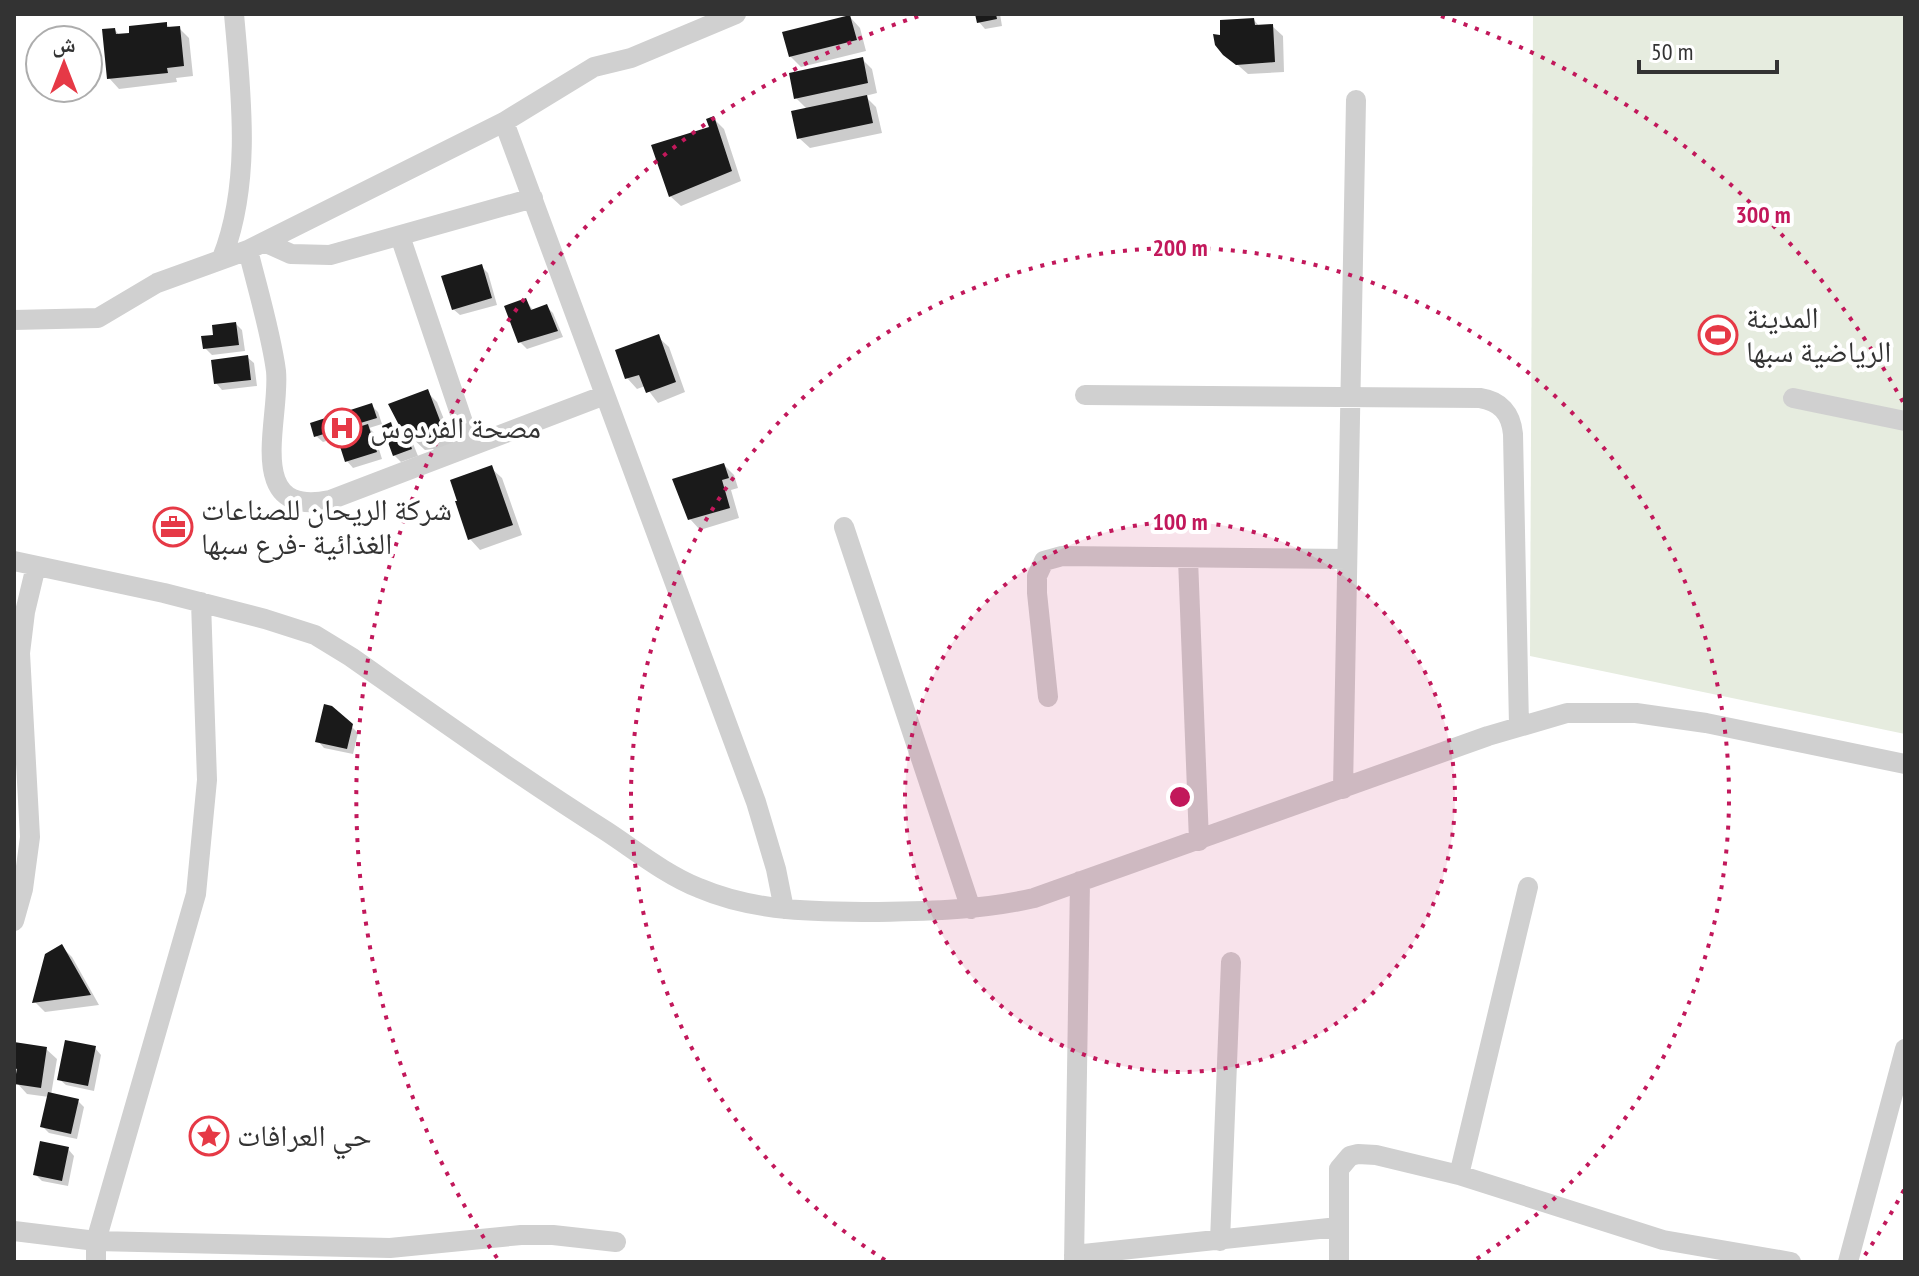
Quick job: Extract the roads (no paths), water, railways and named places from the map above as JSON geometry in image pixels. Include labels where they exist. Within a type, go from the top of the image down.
[{"type":"street","points":[[222,258],[237,209],[240,161],[234,14]]},
{"type":"street","points":[[14,320],[98,318],[157,283],[256,246],[504,122],[594,67],[631,58],[736,14]]},
{"type":"street","points":[[1343,789],[1356,100]]},
{"type":"street","points":[[504,122],[756,802],[784,909]]},
{"type":"street","points":[[256,246],[318,257],[533,198]]},
{"type":"street","points":[[400,236],[471,446]]},
{"type":"street","points":[[256,246],[276,371],[271,443],[273,468],[280,487],[290,498],[313,503],[330,500],[605,395]]},
{"type":"street","points":[[1085,395],[1480,398],[1496,403],[1509,415],[1513,434],[1519,726]]},
{"type":"street","points":[[1793,398],[1905,421]]},
{"type":"street","points":[[844,527],[971,909]]},
{"type":"street","points":[[1048,697],[1037,593],[1037,576],[1044,561],[1062,556],[1347,559]]},
{"type":"street","points":[[1188,559],[1199,841]]},
{"type":"street","points":[[14,561],[201,602],[315,635],[573,810],[683,880],[720,896],[784,909],[839,912],[971,909],[1034,898],[1519,726],[1567,713],[1636,713],[1706,723],[1904,765]]},
{"type":"street","points":[[14,921],[30,837],[20,653],[25,612],[36,566]]},
{"type":"street","points":[[96,1262],[96,1241],[196,894],[207,780],[201,602]]},
{"type":"street","points":[[1080,881],[1074,1258],[1338,1227]]},
{"type":"street","points":[[1459,1175],[1528,887]]},
{"type":"street","points":[[1220,1241],[1231,962]]},
{"type":"street","points":[[1848,1262],[1905,1049]]},
{"type":"street","points":[[1339,1262],[1338,1176],[1342,1164],[1350,1156],[1358,1154],[1376,1155],[1459,1175],[1663,1240],[1791,1262]]},
{"type":"street","points":[[14,1231],[96,1241],[390,1255],[521,1235],[616,1242]]},
{"type":"place","name":"المدينة الرياضية سبها","points":[[1718,335]]},
{"type":"place","name":"مصحة الفردوس","points":[[342,428]]},
{"type":"place","name":"شركة الريحان للصناعات الغذائية -فرع سبها","points":[[173,527]]},
{"type":"place","name":"حي العرافات","points":[[209,1136]]}]
